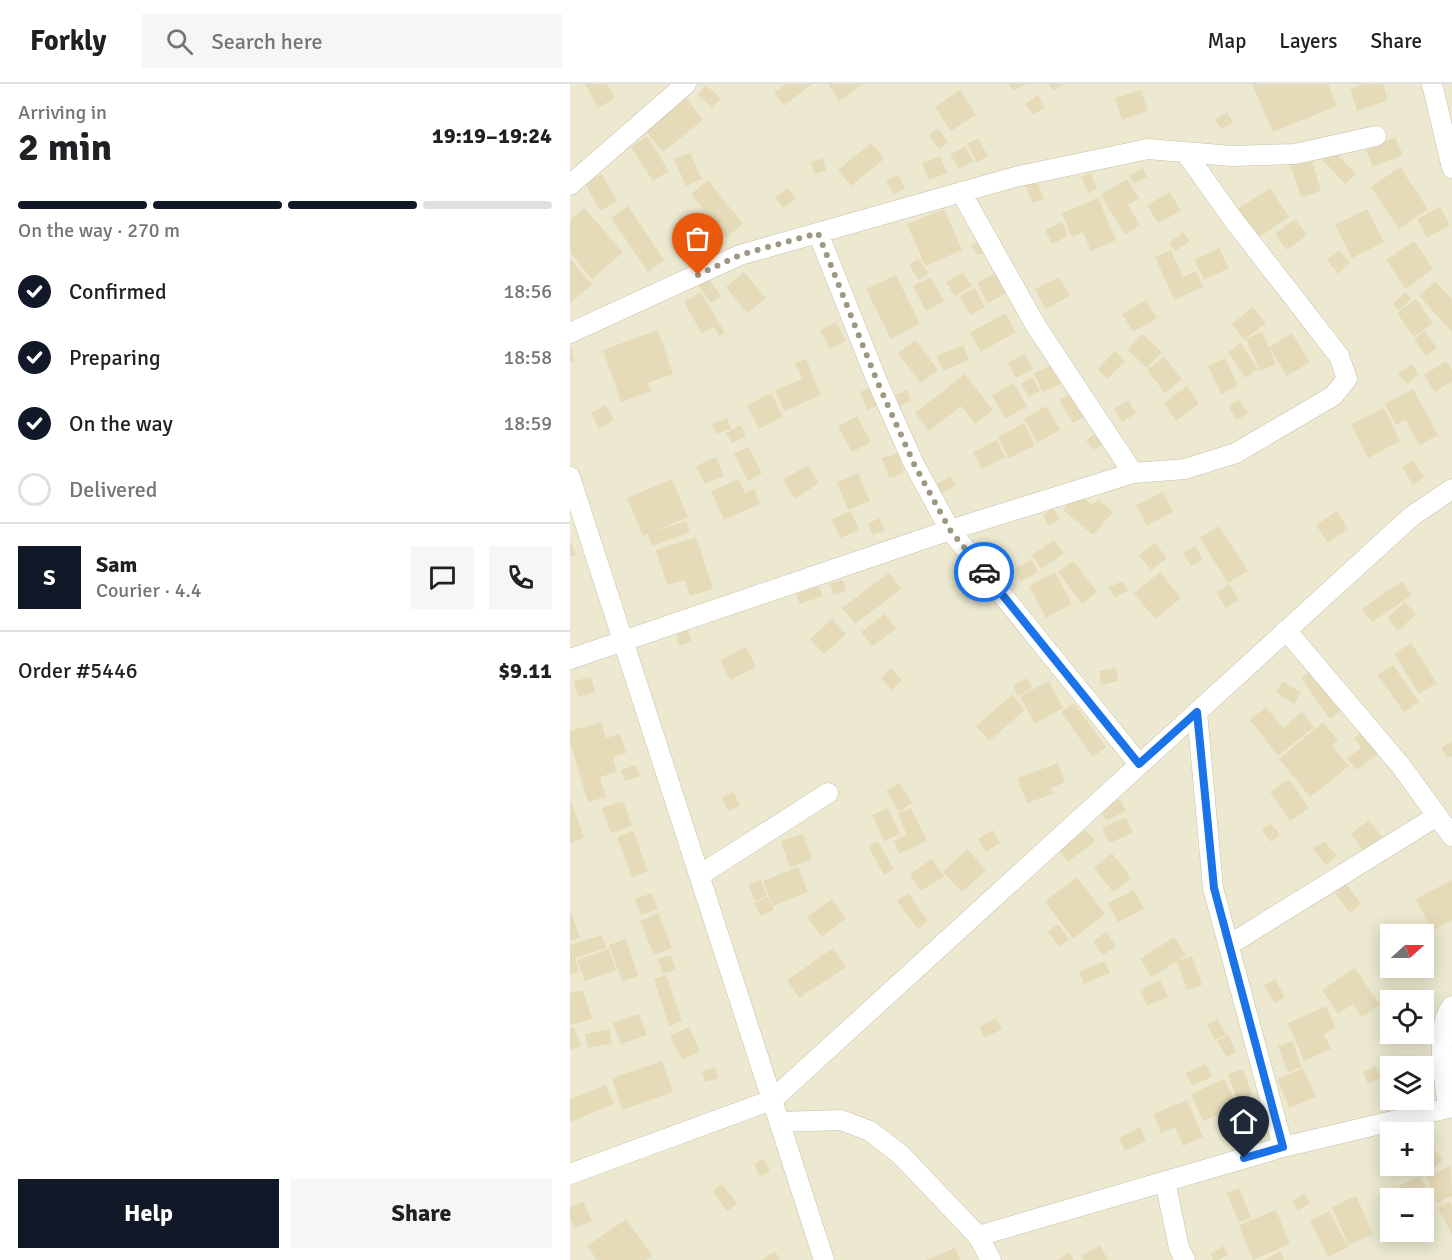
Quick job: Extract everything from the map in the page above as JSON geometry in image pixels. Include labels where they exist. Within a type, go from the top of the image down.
[{"type":"street","points":[[570,185],[686,84]]},
{"type":"street","points":[[1432,84],[1452,168]]},
{"type":"street","points":[[570,333],[740,255],[1015,177],[1148,149],[1232,156],[1295,154],[1376,136]]},
{"type":"street","points":[[570,658],[950,530],[1132,473],[1185,469],[1236,453],[1333,396],[1347,379],[1339,356],[1232,218],[1185,152]]},
{"type":"street","points":[[961,192],[1036,326],[1132,473]]},
{"type":"street","points":[[818,233],[877,381],[914,464],[950,530],[1139,764]]},
{"type":"street","points":[[570,477],[824,1260]]},
{"type":"street","points":[[570,1174],[772,1100],[1412,516],[1452,489]]},
{"type":"street","points":[[1286,630],[1401,766],[1452,836]]},
{"type":"street","points":[[1197,712],[1214,888],[1283,1147]]},
{"type":"street","points":[[700,875],[828,793]]},
{"type":"street","points":[[1229,945],[1437,816]]},
{"type":"street","points":[[978,1236],[1283,1147],[1450,1108],[1442,1044],[1447,1012],[1452,1006]]},
{"type":"street","points":[[780,1122],[841,1120],[870,1131],[901,1155],[978,1236],[992,1260]]},
{"type":"street","points":[[1165,1181],[1179,1248],[1185,1260]]},
{"type":"shaded area","points":[[570,84],[1452,84],[1452,1260],[570,1260]]},
{"type":"building","points":[[585,84],[607,84],[615,98],[598,108]]},
{"type":"building","points":[[785,84],[812,84],[784,106],[774,93]]},
{"type":"building","points":[[828,84],[863,84],[839,101]]},
{"type":"building","points":[[1009,84],[1026,84],[1013,91]]},
{"type":"building","points":[[1049,84],[1064,84],[1053,91]]},
{"type":"building","points":[[1252,84],[1328,84],[1337,106],[1273,132]]},
{"type":"building","points":[[1364,84],[1383,84],[1388,100],[1357,111],[1350,89]]},
{"type":"building","points":[[706,85],[721,99],[712,108],[698,95]]},
{"type":"building","points":[[960,90],[976,115],[951,131],[935,107]]},
{"type":"building","points":[[1141,90],[1148,111],[1122,120],[1115,98]]},
{"type":"building","points":[[1038,95],[1045,107],[1033,115],[1025,104]]},
{"type":"building","points":[[686,98],[703,120],[663,152],[645,130]]},
{"type":"building","points":[[1227,112],[1233,122],[1222,129],[1215,120]]},
{"type":"building","points":[[938,128],[948,142],[939,149],[929,135]]},
{"type":"building","points":[[647,136],[669,171],[653,181],[631,147]]},
{"type":"building","points":[[1395,137],[1403,155],[1373,167],[1366,150]]},
{"type":"building","points":[[978,138],[988,156],[977,162],[967,144]]},
{"type":"building","points":[[871,143],[884,159],[851,186],[838,170]]},
{"type":"building","points":[[965,146],[973,161],[959,169],[950,154]]},
{"type":"building","points":[[1329,146],[1356,174],[1345,184],[1319,156]]},
{"type":"building","points":[[1308,148],[1321,191],[1301,197],[1287,154]]},
{"type":"building","points":[[690,153],[702,179],[686,186],[674,159]]},
{"type":"building","points":[[940,156],[947,173],[929,180],[922,163]]},
{"type":"building","points":[[823,158],[826,171],[814,174],[811,162]]},
{"type":"building","points":[[1400,167],[1428,209],[1399,229],[1371,187]]},
{"type":"building","points":[[1143,168],[1147,177],[1134,184],[1129,175]]},
{"type":"building","points":[[1090,173],[1097,188],[1088,193],[1081,177]]},
{"type":"building","points":[[602,174],[617,201],[600,211],[585,183]]},
{"type":"building","points":[[898,175],[905,188],[894,194],[886,181]]},
{"type":"building","points":[[1035,175],[1044,199],[1032,203],[1023,180]]},
{"type":"building","points":[[1127,179],[1139,198],[1128,205],[1140,225],[1125,235],[1101,195]]},
{"type":"building","points":[[708,180],[743,224],[726,238],[691,194]]},
{"type":"building","points":[[788,188],[796,199],[783,208],[775,197]]},
{"type":"building","points":[[1270,188],[1289,217],[1258,238],[1238,209]]},
{"type":"building","points":[[1170,192],[1181,211],[1158,223],[1147,205]]},
{"type":"building","points":[[1098,198],[1116,240],[1091,251],[1083,232],[1072,237],[1062,213]]},
{"type":"building","points":[[628,206],[664,260],[648,272],[611,218]]},
{"type":"building","points":[[1440,207],[1450,225],[1427,238],[1417,219]]},
{"type":"building","points":[[584,208],[623,252],[592,279],[570,253],[570,220]]},
{"type":"building","points":[[944,209],[962,250],[925,266],[907,224]]},
{"type":"building","points":[[1367,209],[1384,242],[1352,258],[1335,225]]},
{"type":"building","points":[[1295,219],[1307,235],[1287,250],[1275,234]]},
{"type":"building","points":[[1062,222],[1068,236],[1052,244],[1045,230]]},
{"type":"building","points":[[1183,232],[1190,241],[1175,251],[1169,243]]},
{"type":"building","points":[[980,239],[987,250],[978,256],[971,246]]},
{"type":"building","points":[[1414,241],[1433,269],[1406,289],[1386,260]]},
{"type":"building","points":[[1219,248],[1229,268],[1204,280],[1194,260]]},
{"type":"building","points":[[1171,250],[1183,277],[1196,271],[1203,287],[1174,300],[1155,257]]},
{"type":"building","points":[[1339,250],[1350,263],[1338,274],[1327,260]]},
{"type":"building","points":[[570,258],[592,285],[570,303]]},
{"type":"building","points":[[918,259],[929,273],[919,280],[909,265]]},
{"type":"building","points":[[744,272],[766,298],[747,313],[726,287]]},
{"type":"building","points":[[963,272],[972,286],[955,296],[946,282]]},
{"type":"building","points":[[997,272],[1008,292],[988,303],[977,283]]},
{"type":"building","points":[[705,274],[721,296],[711,303],[695,281]]},
{"type":"building","points":[[896,275],[920,324],[891,339],[866,289]]},
{"type":"building","points":[[931,277],[944,301],[926,311],[913,286]]},
{"type":"building","points":[[1059,277],[1070,296],[1045,309],[1035,289]]},
{"type":"building","points":[[1435,281],[1452,299],[1452,332],[1419,296]]},
{"type":"building","points":[[975,288],[985,307],[970,315],[960,296]]},
{"type":"building","points":[[701,292],[725,333],[719,336],[714,327],[702,334],[684,302]]},
{"type":"building","points":[[1405,292],[1411,299],[1399,310],[1393,304]]},
{"type":"building","points":[[1416,299],[1433,323],[1414,337],[1397,313]]},
{"type":"building","points":[[1146,300],[1157,318],[1133,332],[1122,314]]},
{"type":"building","points":[[1253,307],[1266,323],[1244,340],[1232,324]]},
{"type":"building","points":[[1005,313],[1016,332],[981,352],[970,333]]},
{"type":"building","points":[[836,322],[846,341],[830,349],[820,330]]},
{"type":"building","points":[[658,330],[673,374],[648,383],[651,391],[621,402],[603,350]]},
{"type":"building","points":[[1425,331],[1437,348],[1426,356],[1414,339]]},
{"type":"building","points":[[1262,332],[1276,364],[1260,371],[1246,339]]},
{"type":"building","points":[[1292,333],[1310,362],[1287,376],[1269,347]]},
{"type":"building","points":[[1142,334],[1162,352],[1147,368],[1128,350]]},
{"type":"building","points":[[915,340],[938,370],[921,383],[898,353]]},
{"type":"building","points":[[1241,343],[1258,369],[1245,378],[1228,352]]},
{"type":"building","points":[[570,344],[575,361],[570,362]]},
{"type":"building","points":[[963,345],[969,360],[943,371],[937,356]]},
{"type":"building","points":[[1115,351],[1125,361],[1107,379],[1098,369]]},
{"type":"building","points":[[1025,354],[1033,369],[1016,378],[1008,363]]},
{"type":"building","points":[[1164,357],[1182,379],[1165,393],[1147,370]]},
{"type":"building","points":[[1225,358],[1238,386],[1221,394],[1208,366]]},
{"type":"building","points":[[806,359],[821,395],[784,411],[775,390],[802,379],[795,363]]},
{"type":"building","points":[[1446,361],[1452,370],[1452,381],[1435,392],[1424,375]]},
{"type":"building","points":[[1059,362],[1067,381],[1042,392],[1034,373]]},
{"type":"building","points":[[1411,364],[1419,374],[1407,384],[1398,374]]},
{"type":"building","points":[[965,374],[993,410],[975,424],[961,406],[929,431],[915,413]]},
{"type":"building","points":[[1032,377],[1040,391],[1029,397],[1021,384]]},
{"type":"building","points":[[1013,383],[1027,406],[1006,419],[992,396]]},
{"type":"building","points":[[1187,386],[1199,404],[1176,421],[1164,403]]},
{"type":"building","points":[[872,387],[879,405],[867,410],[860,392]]},
{"type":"building","points":[[1413,389],[1438,435],[1419,445],[1406,420],[1396,425],[1385,404]]},
{"type":"building","points":[[907,390],[911,401],[899,406],[895,395]]},
{"type":"building","points":[[1076,390],[1090,414],[1073,423],[1059,400]]},
{"type":"building","points":[[771,393],[783,417],[759,429],[747,405]]},
{"type":"building","points":[[1239,399],[1248,413],[1237,420],[1228,407]]},
{"type":"building","points":[[1128,400],[1136,413],[1122,422],[1114,409]]},
{"type":"building","points":[[606,405],[614,420],[599,429],[591,413]]},
{"type":"building","points":[[1046,406],[1060,430],[1037,443],[1024,419]]},
{"type":"building","points":[[1384,408],[1400,441],[1368,458],[1351,424]]},
{"type":"building","points":[[857,416],[871,442],[852,452],[838,426]]},
{"type":"building","points":[[727,418],[731,429],[716,434],[712,424]]},
{"type":"building","points":[[1024,423],[1035,445],[1009,458],[998,437]]},
{"type":"building","points":[[741,425],[746,436],[732,443],[726,433]]},
{"type":"building","points":[[1099,431],[1106,442],[1093,450],[1086,440]]},
{"type":"building","points":[[997,440],[1005,457],[982,469],[973,452]]},
{"type":"building","points":[[748,447],[762,473],[748,481],[734,454]]},
{"type":"building","points":[[898,453],[904,473],[889,478],[882,458]]},
{"type":"building","points":[[716,457],[724,476],[705,484],[696,466]]},
{"type":"building","points":[[1413,460],[1424,477],[1413,485],[1402,467]]},
{"type":"building","points":[[808,465],[819,483],[795,499],[783,480]]},
{"type":"building","points":[[858,473],[870,501],[848,510],[837,482]]},
{"type":"building","points":[[950,476],[956,485],[940,495],[934,486]]},
{"type":"building","points":[[672,479],[688,517],[653,532],[686,521],[690,532],[652,546],[648,534],[643,536],[627,498]]},
{"type":"building","points":[[739,479],[745,493],[754,489],[760,504],[724,520],[711,491]]},
{"type":"building","points":[[1163,492],[1173,512],[1147,526],[1136,505]]},
{"type":"building","points":[[1077,493],[1092,505],[1098,499],[1113,512],[1093,535],[1063,510]]},
{"type":"building","points":[[1053,508],[1060,519],[1049,526],[1043,515]]},
{"type":"building","points":[[851,511],[859,530],[840,538],[832,519]]},
{"type":"building","points":[[1337,511],[1348,529],[1328,543],[1316,525]]},
{"type":"building","points":[[879,518],[885,530],[873,535],[868,524]]},
{"type":"building","points":[[1219,526],[1248,571],[1228,583],[1200,538]]},
{"type":"building","points":[[696,537],[713,589],[690,596],[685,580],[667,585],[656,550]]},
{"type":"building","points":[[570,540],[576,555],[570,557]]},
{"type":"building","points":[[1054,540],[1064,553],[1041,569],[1032,555]]},
{"type":"building","points":[[1155,543],[1167,558],[1151,570],[1139,555]]},
{"type":"building","points":[[1195,546],[1203,559],[1191,566],[1183,553]]},
{"type":"building","points":[[1032,560],[1038,572],[1021,581],[1015,569]]},
{"type":"building","points":[[1073,561],[1097,592],[1082,604],[1058,572]]},
{"type":"building","points":[[1055,572],[1072,604],[1046,618],[1029,586]]},
{"type":"building","points":[[1160,572],[1181,598],[1155,619],[1134,593]]},
{"type":"building","points":[[889,573],[901,589],[855,624],[842,608]]},
{"type":"building","points":[[843,580],[846,591],[833,595],[830,583]]},
{"type":"building","points":[[1123,581],[1128,591],[1114,598],[1109,587]]},
{"type":"building","points":[[1402,581],[1412,595],[1372,622],[1362,609]]},
{"type":"building","points":[[1229,584],[1239,600],[1226,608],[1216,592]]},
{"type":"building","points":[[819,586],[823,596],[800,604],[796,594]]},
{"type":"building","points":[[1405,602],[1416,614],[1398,631],[1387,618]]},
{"type":"building","points":[[885,614],[896,629],[872,646],[861,632]]},
{"type":"building","points":[[832,619],[846,634],[824,654],[810,639]]},
{"type":"building","points":[[688,630],[692,642],[679,646],[676,633]]},
{"type":"building","points":[[1411,643],[1437,683],[1419,694],[1394,654]]},
{"type":"building","points":[[746,647],[756,667],[730,680],[720,660]]},
{"type":"building","points":[[1318,665],[1348,706],[1330,719],[1301,678]]},
{"type":"building","points":[[1393,665],[1419,702],[1404,712],[1377,675]]},
{"type":"building","points":[[891,668],[902,680],[892,690],[881,678]]},
{"type":"building","points":[[1116,668],[1118,681],[1101,685],[1099,671]]},
{"type":"building","points":[[591,677],[595,692],[578,697],[574,681]]},
{"type":"building","points":[[1027,678],[1032,688],[1018,696],[1013,686]]},
{"type":"building","points":[[1049,681],[1063,708],[1035,724],[1020,696]]},
{"type":"building","points":[[1283,681],[1301,693],[1294,704],[1276,692]]},
{"type":"building","points":[[1012,695],[1025,710],[989,741],[976,726]]},
{"type":"building","points":[[1074,703],[1106,747],[1093,757],[1061,712]]},
{"type":"building","points":[[1266,707],[1283,728],[1302,712],[1314,727],[1278,756],[1250,720]]},
{"type":"building","points":[[601,722],[606,738],[620,734],[626,753],[613,757],[617,772],[600,777],[606,797],[588,802],[570,743],[570,731]]},
{"type":"building","points":[[1323,722],[1338,741],[1332,746],[1349,766],[1310,797],[1279,759]]},
{"type":"building","points":[[1366,730],[1382,751],[1357,770],[1347,759],[1361,747],[1354,738]]},
{"type":"building","points":[[1452,741],[1452,756],[1448,758],[1441,748]]},
{"type":"building","points":[[1058,763],[1065,782],[1051,788],[1053,794],[1027,803],[1017,778]]},
{"type":"building","points":[[636,765],[640,776],[625,781],[621,770]]},
{"type":"building","points":[[1289,779],[1309,808],[1290,821],[1270,792]]},
{"type":"building","points":[[899,783],[912,803],[899,812],[886,791]]},
{"type":"building","points":[[734,792],[740,806],[728,811],[722,797]]},
{"type":"building","points":[[570,798],[584,838],[570,843]]},
{"type":"building","points":[[1120,799],[1126,811],[1106,821],[1100,810]]},
{"type":"building","points":[[623,801],[632,826],[611,833],[602,808]]},
{"type":"building","points":[[888,808],[900,834],[884,841],[872,815]]},
{"type":"building","points":[[911,808],[927,841],[899,854],[894,841],[907,835],[898,814]]},
{"type":"building","points":[[1126,817],[1133,833],[1109,843],[1102,828]]},
{"type":"building","points":[[1369,820],[1383,838],[1364,852],[1351,834]]},
{"type":"building","points":[[1271,823],[1280,835],[1271,842],[1262,830]]},
{"type":"building","points":[[993,830],[1000,843],[986,852],[978,839]]},
{"type":"building","points":[[1086,830],[1095,841],[1068,862],[1059,850]]},
{"type":"building","points":[[633,831],[648,871],[632,877],[617,837]]},
{"type":"building","points":[[803,834],[812,859],[790,867],[781,841]]},
{"type":"building","points":[[878,841],[894,870],[884,875],[868,846]]},
{"type":"building","points":[[1324,841],[1337,856],[1326,865],[1313,849]]},
{"type":"building","points":[[967,849],[986,870],[962,892],[943,872]]},
{"type":"building","points":[[1112,853],[1131,878],[1113,892],[1094,868]]},
{"type":"building","points":[[932,859],[944,876],[921,891],[910,874]]},
{"type":"building","points":[[798,867],[808,892],[773,906],[763,881]]},
{"type":"building","points":[[1077,877],[1105,914],[1073,939],[1045,901]]},
{"type":"building","points":[[761,880],[767,896],[755,901],[748,885]]},
{"type":"building","points":[[1452,880],[1452,920],[1434,930],[1434,924],[1428,924],[1416,899]]},
{"type":"building","points":[[1346,884],[1361,904],[1350,913],[1335,893]]},
{"type":"building","points":[[1134,890],[1144,909],[1118,922],[1108,903]]},
{"type":"building","points":[[652,893],[658,909],[641,915],[635,899]]},
{"type":"building","points":[[908,893],[928,921],[918,929],[897,901]]},
{"type":"building","points":[[768,897],[774,910],[761,916],[754,903]]},
{"type":"building","points":[[832,899],[846,918],[822,937],[807,917]]},
{"type":"building","points":[[570,909],[580,938],[570,941]]},
{"type":"building","points":[[658,913],[672,948],[654,955],[640,921]]},
{"type":"building","points":[[1058,924],[1069,939],[1059,947],[1048,932]]},
{"type":"building","points":[[1106,932],[1116,946],[1103,955],[1093,942]]},
{"type":"building","points":[[602,935],[606,948],[575,958],[579,972],[570,974],[570,945]]},
{"type":"building","points":[[1174,937],[1186,955],[1152,977],[1140,959]]},
{"type":"building","points":[[626,939],[638,976],[622,981],[609,945]]},
{"type":"building","points":[[833,948],[846,967],[799,998],[787,980]]},
{"type":"building","points":[[609,949],[616,970],[585,981],[577,960]]},
{"type":"building","points":[[671,955],[676,970],[663,974],[658,959]]},
{"type":"building","points":[[1192,956],[1202,985],[1187,990],[1177,961]]},
{"type":"building","points":[[1105,961],[1110,973],[1084,984],[1079,972]]},
{"type":"building","points":[[1355,968],[1380,1005],[1362,1017],[1353,1004],[1338,1014],[1322,990]]},
{"type":"building","points":[[666,975],[682,1021],[669,1026],[654,979]]},
{"type":"building","points":[[1275,979],[1285,997],[1274,1003],[1264,985]]},
{"type":"building","points":[[1160,980],[1168,997],[1147,1006],[1140,990]]},
{"type":"building","points":[[583,990],[592,1019],[570,1025],[570,993]]},
{"type":"building","points":[[1326,1006],[1336,1028],[1324,1034],[1331,1049],[1304,1061],[1288,1023]]},
{"type":"building","points":[[639,1014],[647,1035],[621,1044],[613,1023]]},
{"type":"building","points":[[996,1018],[1002,1029],[985,1038],[979,1027]]},
{"type":"building","points":[[1217,1019],[1226,1034],[1215,1040],[1207,1025]]},
{"type":"building","points":[[574,1027],[581,1046],[570,1050],[570,1028]]},
{"type":"building","points":[[689,1027],[700,1051],[682,1060],[670,1036]]},
{"type":"building","points":[[609,1029],[612,1043],[588,1048],[585,1034]]},
{"type":"building","points":[[1228,1035],[1236,1052],[1226,1057],[1217,1041]]},
{"type":"building","points":[[1292,1041],[1302,1067],[1288,1072],[1278,1046]]},
{"type":"building","points":[[662,1061],[673,1092],[622,1110],[612,1078]]},
{"type":"building","points":[[1206,1064],[1212,1077],[1192,1086],[1186,1073]]},
{"type":"building","points":[[1375,1066],[1380,1078],[1368,1084],[1363,1072]]},
{"type":"building","points":[[715,1068],[718,1078],[705,1082],[702,1071]]},
{"type":"building","points":[[1303,1068],[1316,1097],[1289,1108],[1277,1079]]},
{"type":"building","points":[[1243,1069],[1252,1095],[1237,1100],[1228,1074]]},
{"type":"building","points":[[1224,1079],[1237,1106],[1203,1121],[1191,1094]]},
{"type":"building","points":[[606,1085],[614,1104],[570,1122],[570,1099]]},
{"type":"building","points":[[1187,1100],[1203,1137],[1183,1146],[1175,1127],[1161,1133],[1153,1114]]},
{"type":"building","points":[[1262,1111],[1264,1122],[1252,1126],[1249,1114]]},
{"type":"building","points":[[1140,1127],[1146,1141],[1125,1151],[1119,1138]]},
{"type":"building","points":[[1434,1149],[1443,1160],[1434,1168]]},
{"type":"building","points":[[764,1159],[770,1171],[760,1177],[754,1164]]},
{"type":"building","points":[[1451,1166],[1452,1196],[1437,1203],[1434,1188],[1431,1188],[1426,1176],[1434,1176],[1434,1173]]},
{"type":"building","points":[[1420,1176],[1426,1188],[1400,1188],[1399,1186]]},
{"type":"building","points":[[722,1184],[737,1204],[727,1211],[713,1191]]},
{"type":"building","points":[[1239,1188],[1251,1217],[1239,1223],[1227,1193]]},
{"type":"building","points":[[1304,1193],[1310,1203],[1298,1211],[1292,1201]]},
{"type":"building","points":[[1356,1196],[1373,1234],[1348,1245],[1332,1207]]},
{"type":"building","points":[[1450,1201],[1452,1205],[1452,1235],[1438,1208]]},
{"type":"building","points":[[583,1202],[592,1221],[574,1228],[570,1218],[570,1207]]},
{"type":"building","points":[[1276,1210],[1290,1244],[1253,1260],[1239,1225]]},
{"type":"building","points":[[1329,1211],[1348,1247],[1328,1257],[1310,1221]]},
{"type":"building","points":[[626,1219],[652,1256],[646,1260],[597,1260],[587,1246]]},
{"type":"building","points":[[1100,1245],[1108,1260],[1084,1260],[1081,1256]]},
{"type":"building","points":[[1224,1246],[1228,1255],[1213,1260],[1210,1254]]},
{"type":"building","points":[[955,1248],[960,1260],[926,1260]]},
{"type":"building","points":[[775,1251],[780,1260],[762,1260]]},
{"type":"building","points":[[1280,1251],[1284,1260],[1264,1260]]},
{"type":"building","points":[[1069,1252],[1074,1260],[1058,1260]]},
{"type":"way so far","points":[[698,275],[740,255],[818,233],[877,381],[914,464],[950,530],[984,572]]},
{"type":"route","points":[[984,572],[1139,764],[1197,712],[1214,888],[1283,1147],[1244,1158]]}]
